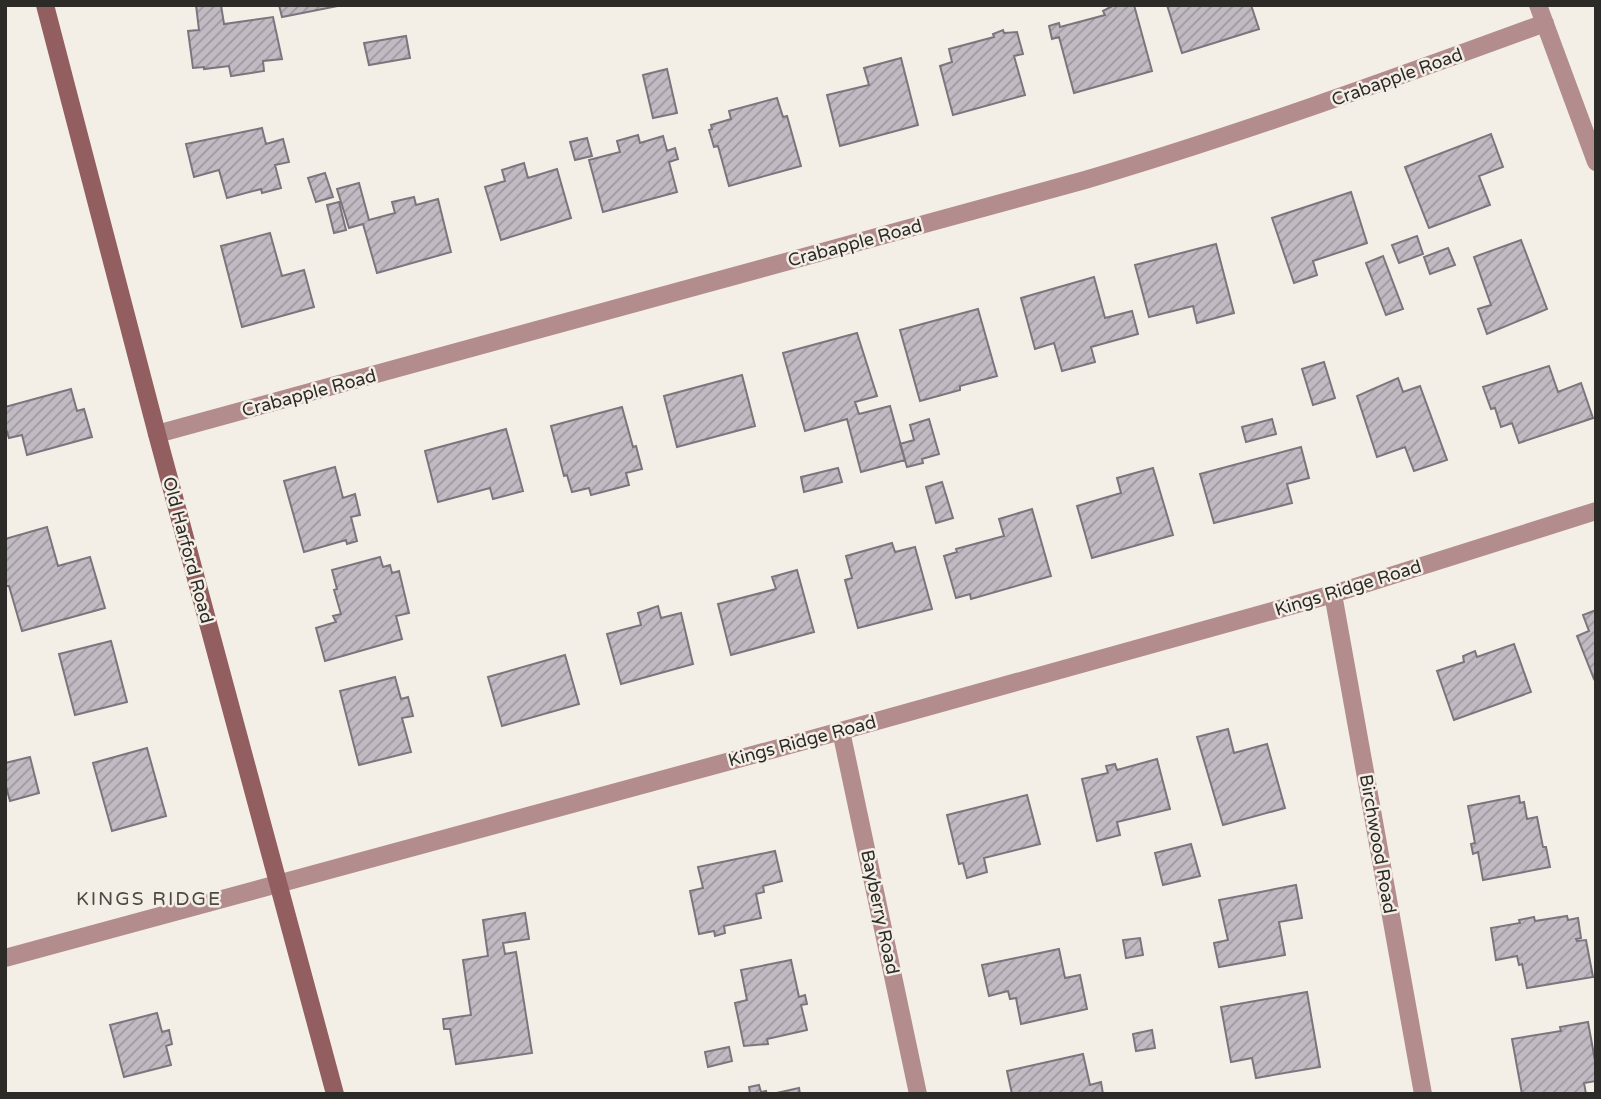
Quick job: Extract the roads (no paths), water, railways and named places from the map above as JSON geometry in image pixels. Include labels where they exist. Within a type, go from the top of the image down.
[{"type":"street","name":"Old Harford Road","points":[[46,5],[157,434],[335,1094]]},
{"type":"street","points":[[1538,5],[1596,162]]},
{"type":"street","name":"Crabapple Road","points":[[157,434],[1135,166],[1295,114],[1545,23]]},
{"type":"street","name":"Kings Ridge Road","points":[[5,958],[1333,594],[1596,511]]},
{"type":"street","name":"Birchwood Road","points":[[1333,594],[1423,1094]]},
{"type":"street","name":"Bayberry Road","points":[[841,731],[918,1094]]},
{"type":"district","name":"KINGS RIDGE","points":[[149,898]]}]
